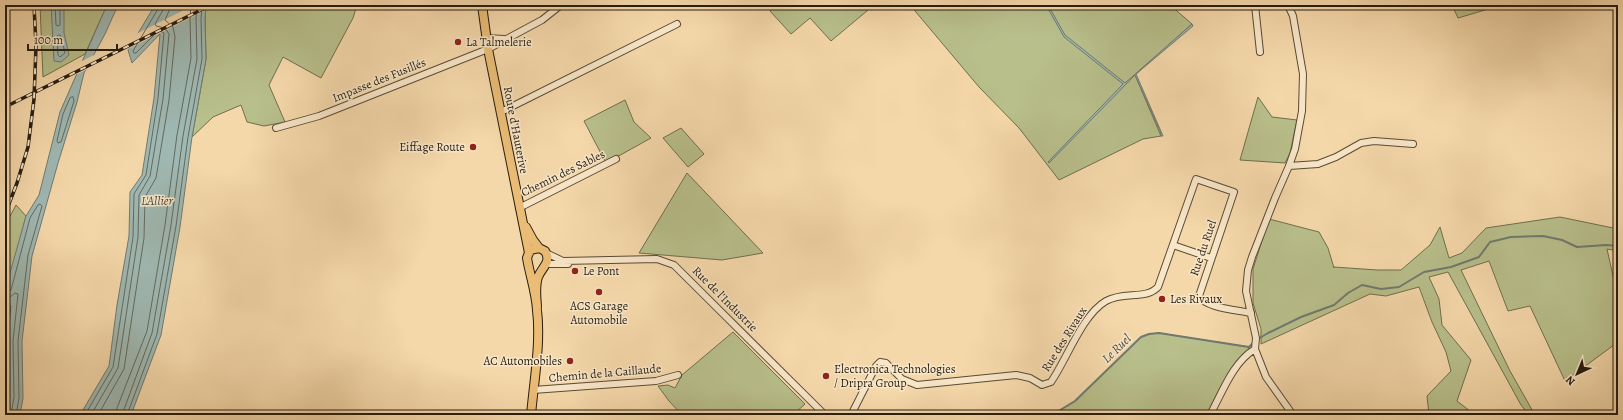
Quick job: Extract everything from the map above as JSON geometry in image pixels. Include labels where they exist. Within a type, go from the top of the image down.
[{"type":"main road","name":"Route d'Hauterive","points":[[482,5],[488,49],[529,253]]},
{"type":"main road","name":"Route d'Hauterive","points":[[520,211],[533,240],[539,248]]},
{"type":"main road","points":[[532,415],[537,339],[537,306],[536,289],[538,277],[548,259],[546,253],[539,248],[533,249],[527,258],[537,306]]},
{"type":"main road","points":[[528,264],[537,269],[545,266]]},
{"type":"street","name":"Impasse des Fusillés","points":[[276,128],[319,116],[488,49],[504,39],[542,20],[560,5]]},
{"type":"street","points":[[1255,5],[1260,52]]},
{"type":"street","points":[[1288,5],[1293,16],[1303,74],[1302,111],[1295,149],[1260,232],[1248,270],[1246,291],[1256,338],[1255,349],[1266,377],[1293,415]]},
{"type":"street","points":[[500,112],[677,24]]},
{"type":"street","points":[[486,38],[504,39]]},
{"type":"street","points":[[1289,166],[1318,164],[1336,157],[1361,143],[1374,141],[1413,144]]},
{"type":"street","name":"Chemin des Sables","points":[[520,211],[616,159]]},
{"type":"street","name":"Rue du Ruel","points":[[1196,179],[1234,192],[1200,292],[1201,300],[1210,305],[1251,313]]},
{"type":"street","name":"Rue des Rivaux","points":[[851,415],[876,366],[880,362],[886,363],[902,379],[917,385],[1016,375],[1030,378],[1042,385],[1046,385],[1052,380],[1084,324],[1094,310],[1112,298],[1124,295],[1146,295],[1158,287],[1196,179]]},
{"type":"street","points":[[1173,245],[1211,258]]},
{"type":"street","name":"Rue de l'Industrie","points":[[546,253],[563,261],[657,259],[674,265],[703,292],[825,415]]},
{"type":"street","name":"Rue de l'Industrie","points":[[545,266],[564,265],[584,261]]},
{"type":"street","points":[[1210,415],[1241,361],[1255,349]]},
{"type":"street","name":"Chemin de la Caillaude","points":[[533,390],[656,381],[678,375]]},
{"type":"green space","points":[[40,5],[107,5],[85,54],[43,77]]},
{"type":"green space","points":[[206,5],[357,5],[353,18],[321,78],[283,57],[269,85],[285,122],[264,126],[247,122],[241,105],[213,117],[192,137],[206,59]]},
{"type":"green space","points":[[778,5],[874,5],[831,41],[810,18],[791,34],[770,11]]},
{"type":"green space","points":[[910,5],[1170,5],[1192,24],[1135,75],[1161,136],[1143,139],[1059,180],[1019,128],[979,87]]},
{"type":"green space","points":[[1452,5],[1502,5],[1458,18]]},
{"type":"green space","points":[[1258,97],[1272,117],[1297,120],[1290,153],[1285,163],[1240,160]]},
{"type":"green space","points":[[625,100],[634,122],[651,138],[606,163],[584,121]]},
{"type":"green space","points":[[681,128],[704,154],[688,167],[663,138]]},
{"type":"green space","points":[[687,173],[763,253],[722,260],[639,253]]},
{"type":"green space","points":[[16,205],[26,216],[5,297],[5,226]]},
{"type":"green space","points":[[1560,217],[1618,229],[1618,251],[1607,249],[1618,298],[1618,342],[1565,381],[1530,306],[1508,311],[1489,261],[1461,270],[1510,371],[1535,415],[1529,415],[1521,405],[1448,272],[1429,277],[1439,299],[1442,325],[1471,360],[1457,401],[1475,415],[1429,415],[1427,396],[1451,371],[1446,352],[1432,322],[1419,287],[1386,296],[1370,294],[1261,344],[1261,329],[1253,303],[1253,269],[1269,219],[1319,232],[1328,248],[1334,268],[1401,270],[1430,245],[1440,227],[1449,258],[1462,253],[1486,228]]},
{"type":"green space","points":[[733,332],[805,404],[793,415],[682,415],[658,386],[668,385],[675,388],[682,375]]},
{"type":"green space","points":[[1159,333],[1249,347],[1249,353],[1241,361],[1208,415],[1052,415],[1075,401],[1141,337]]},
{"type":"water","points":[[51,5],[64,5],[64,33],[69,55],[61,62],[54,61]]},
{"type":"water","points":[[107,5],[118,5],[105,34],[84,73],[32,256],[22,341],[23,398],[20,415],[5,415],[5,297],[10,273],[26,216],[39,195],[60,112]]},
{"type":"water","name":"L'Allier","points":[[155,5],[206,5],[206,59],[192,137],[180,227],[161,335],[131,415],[80,415],[109,366],[117,305],[129,236],[130,192],[142,175],[154,98],[160,34],[132,63],[128,50]]},
{"type":"water","points":[[1046,5],[1048,5],[1065,35],[1125,83],[1192,24],[1193,26],[1136,74],[1163,136],[1161,136],[1135,75],[1049,163],[1048,162],[1123,84],[1064,37]]},
{"type":"pier","points":[[194,5],[208,5],[208,9],[126,50],[136,34]]},
{"type":"pier","points":[[96,54],[88,69],[73,76],[80,62]]},
{"type":"waterway","points":[[1258,339],[1301,317],[1334,305],[1348,293],[1362,285],[1381,289],[1399,287],[1424,272],[1451,267],[1479,257],[1490,242],[1511,237],[1543,236],[1562,240],[1577,247],[1606,245],[1618,246]]},
{"type":"waterway","name":"Le Ruel","points":[[1052,415],[1075,401],[1141,337],[1149,334],[1159,333],[1249,347],[1253,343]]},
{"type":"railway","points":[[5,214],[17,183],[28,147],[34,99],[36,46],[34,5]]},
{"type":"railway","points":[[5,107],[211,5]]},
{"type":"place","name":"La Talmelerie","points":[[458,42]]},
{"type":"place","name":"Eiffage Route","points":[[473,147]]},
{"type":"place","name":"Le Pont","points":[[575,271]]},
{"type":"place","name":"ACS Garage Automobile","points":[[599,292]]},
{"type":"place","name":"Les Rivaux","points":[[1162,299]]},
{"type":"place","name":"AC Automobiles","points":[[570,361]]},
{"type":"place","name":"Electronica Technologies / Dripra Group","points":[[826,376]]}]
